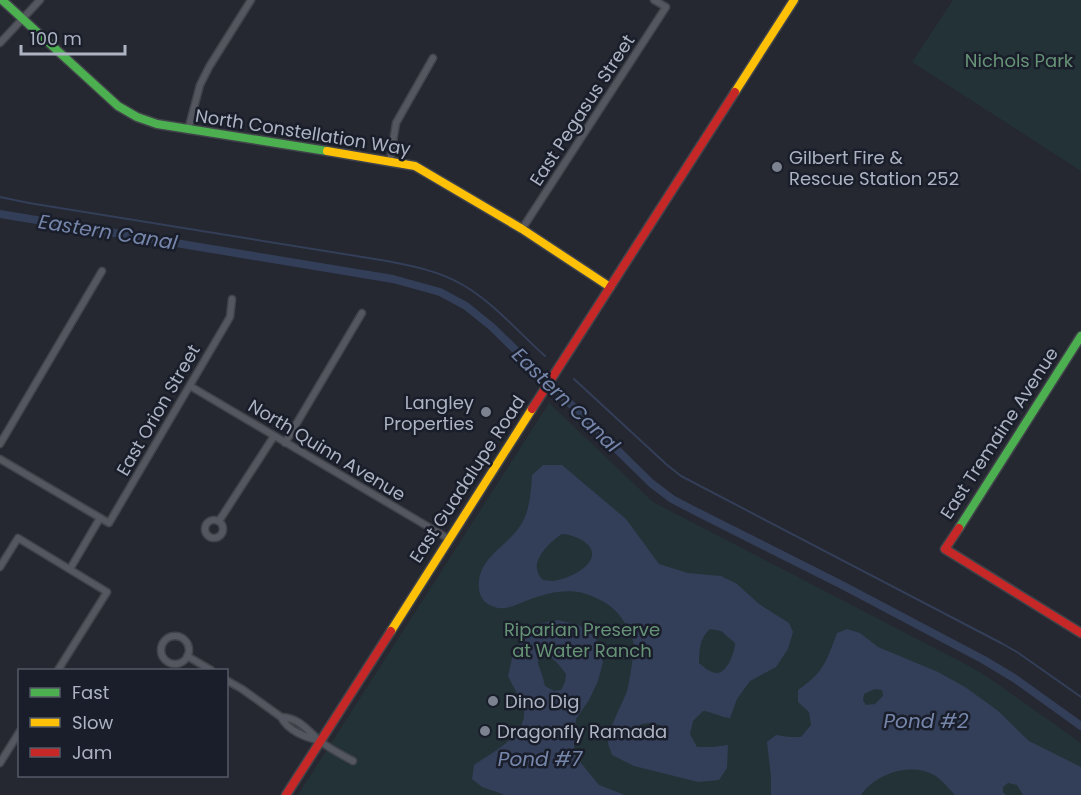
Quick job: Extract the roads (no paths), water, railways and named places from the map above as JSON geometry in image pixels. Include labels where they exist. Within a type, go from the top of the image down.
[{"type":"street","name":"North Constellation Way","points":[[2,0],[118,106],[137,117],[188,130],[416,166],[522,229],[610,287]]},
{"type":"street","points":[[0,43],[40,0]]},
{"type":"street","points":[[188,130],[200,85],[251,0]]},
{"type":"street","name":"East Pegasus Street","points":[[522,229],[666,7],[654,0]]},
{"type":"street","name":"East Guadalupe Road","points":[[286,795],[794,0]]},
{"type":"street","points":[[390,161],[396,123],[434,58]]},
{"type":"street","points":[[0,444],[102,271]]},
{"type":"street","name":"East Orion Street","points":[[100,518],[109,524],[230,317],[232,299]]},
{"type":"street","points":[[285,443],[362,313]]},
{"type":"street","name":"East Tremaine Avenue","points":[[1081,336],[945,549],[1081,633]]},
{"type":"street","name":"North Quinn Avenue","points":[[190,386],[449,538]]},
{"type":"street","points":[[219,521],[274,436]]},
{"type":"street","points":[[0,459],[100,518],[70,569]]},
{"type":"street","points":[[0,567],[18,538],[107,592],[59,669]]},
{"type":"street","points":[[171,637],[180,638],[188,647],[187,656],[180,663],[172,664],[162,655],[161,646],[171,637]]},
{"type":"street","points":[[187,656],[209,669]]},
{"type":"street","points":[[228,681],[281,717],[290,717],[310,730],[320,741],[353,761]]},
{"type":"street","points":[[0,763],[18,734]]},
{"type":"water","points":[[543,465],[562,465],[626,519],[659,564],[688,573],[721,576],[737,584],[759,604],[789,623],[793,632],[788,649],[776,667],[750,681],[737,699],[730,718],[703,711],[693,721],[690,734],[697,747],[728,745],[727,768],[719,780],[698,782],[634,766],[612,755],[608,744],[609,736],[627,691],[634,646],[626,625],[611,607],[591,596],[572,592],[545,595],[505,608],[489,605],[481,597],[479,578],[482,569],[525,518],[531,494],[532,475]],"holes":[[[562,534],[578,538],[589,546],[592,553],[591,560],[579,572],[570,576],[553,581],[543,580],[538,574],[538,561],[545,549]],[[710,629],[721,631],[735,643],[730,662],[724,670],[711,672],[699,663],[699,653],[704,636]],[[642,724],[660,725],[669,732],[667,737],[662,739],[658,735],[639,731],[638,727]]]},
{"type":"water","name":"Pond #7","points":[[558,620],[579,625],[596,638],[603,662],[598,681],[589,700],[576,719],[574,746],[581,763],[599,785],[625,795],[505,795],[482,787],[472,779],[474,765],[500,748],[516,734],[521,725],[524,716],[523,706],[508,676],[513,654],[523,639],[538,624]],"holes":[[[545,655],[556,662],[566,674],[561,690],[554,691],[545,686],[538,662],[539,657]]]},
{"type":"water","name":"Pond #2","points":[[847,629],[860,633],[878,647],[938,672],[965,687],[997,710],[1029,741],[1081,767],[1081,795],[1023,795],[1017,785],[1008,783],[1003,787],[1006,795],[955,795],[934,775],[925,771],[904,770],[875,781],[861,795],[771,795],[767,742],[776,735],[801,737],[811,725],[809,712],[798,702],[798,690],[819,672],[837,633]],"holes":[[[875,689],[882,690],[883,696],[875,704],[866,705],[863,700],[864,694]]]},
{"type":"waterway","points":[[0,197],[387,261],[426,270],[454,280],[474,292],[545,356]]},
{"type":"waterway","name":"Eastern Canal","points":[[0,214],[393,279],[440,292],[466,306],[492,327],[651,483],[672,499],[984,660],[1014,678],[1081,726]]},
{"type":"waterway","points":[[574,379],[681,476],[1001,643],[1081,697]]},
{"type":"place","name":"Gilbert Fire & Rescue Station 252","points":[[777,167]]},
{"type":"place","name":"Langley Properties","points":[[486,412]]},
{"type":"place","name":"Dino Dig","points":[[493,701]]},
{"type":"place","name":"Dragonfly Ramada","points":[[485,731]]},
{"type":"park label","name":"Nichols Park","points":[[1019,60]]},
{"type":"park label","name":"Riparian Preserve at Water Ranch","points":[[582,639]]}]
